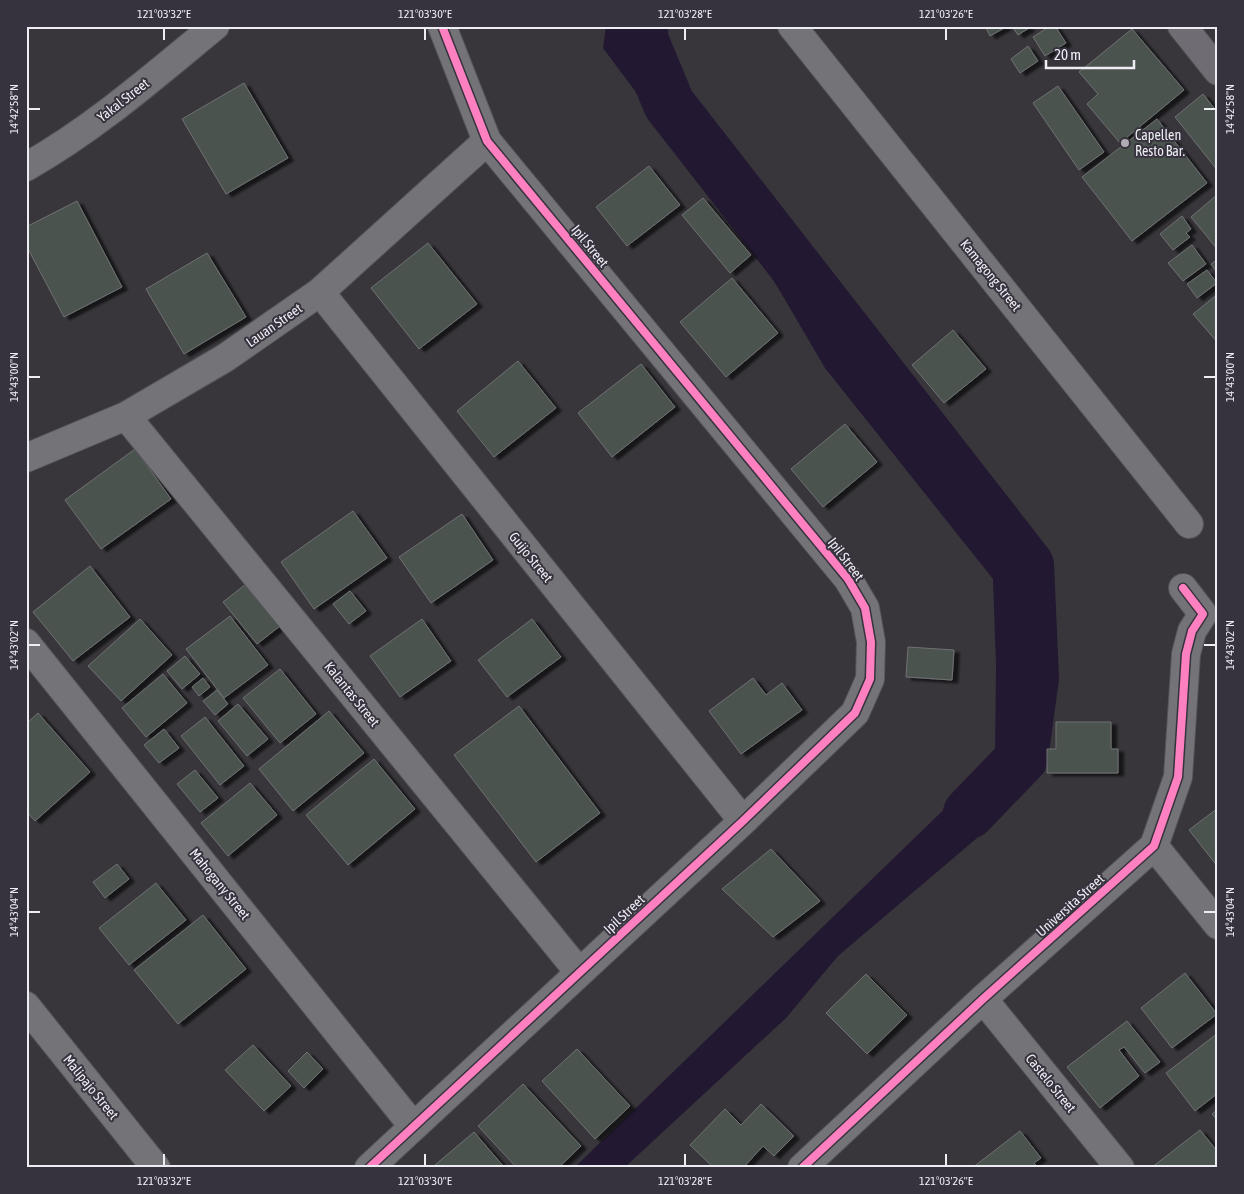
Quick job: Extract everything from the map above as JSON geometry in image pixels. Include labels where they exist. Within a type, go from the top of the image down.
[{"type":"main road","points":[[1182,26],[1218,71]]},
{"type":"street","name":"Yakal Street","points":[[26,167],[107,115],[216,26]]},
{"type":"street","name":"Ipil Street","points":[[369,1168],[743,821],[855,713],[870,679],[871,642],[865,608],[848,580],[487,141],[442,26]]},
{"type":"street","name":"Kamagong Street","points":[[792,26],[1189,524]]},
{"type":"street","name":"Lauan Street","points":[[26,458],[126,416],[225,358],[320,292],[487,141]]},
{"type":"street","name":"Guijo Street","points":[[320,292],[743,821]]},
{"type":"street","name":"Kalantas Street","points":[[126,416],[579,972]]},
{"type":"street","name":"Universita Street","points":[[813,1164],[983,999],[1154,846],[1178,777],[1186,654],[1192,632],[1210,608],[1183,588]]},
{"type":"street","name":"Mahogany Street","points":[[26,643],[413,1126]]},
{"type":"street","points":[[1154,846],[1218,925]]},
{"type":"street","name":"Castelo Street","points":[[983,999],[1120,1168]]},
{"type":"street","name":"Malipajo Street","points":[[26,1006],[156,1168]]},
{"type":"shaded area","points":[[606,26],[653,26],[652,62],[673,118],[1019,546],[1041,615],[1018,769],[977,838],[838,956],[786,1018],[624,1168],[574,1168],[995,760],[996,665],[993,579],[825,368],[764,264],[603,48]]},
{"type":"building","points":[[985,26],[1005,26],[1006,27],[990,36]]},
{"type":"building","points":[[1012,26],[1028,26],[1029,28],[1018,35]]},
{"type":"building","points":[[1050,26],[1055,26],[1066,43],[1045,56],[1033,37]]},
{"type":"building","points":[[1132,29],[1184,90],[1120,143],[1087,104],[1098,94],[1079,72]]},
{"type":"building","points":[[1028,46],[1038,61],[1020,73],[1011,59]]},
{"type":"building","points":[[244,83],[288,158],[226,194],[182,119]]},
{"type":"building","points":[[1058,86],[1104,152],[1079,170],[1033,103]]},
{"type":"building","points":[[1203,94],[1218,113],[1218,171],[1175,117]]},
{"type":"building","points":[[1157,119],[1207,183],[1132,241],[1082,177]]},
{"type":"building","points":[[649,166],[680,205],[627,246],[596,207]]},
{"type":"building","points":[[1218,194],[1218,250],[1191,217]]},
{"type":"building","points":[[703,198],[751,255],[730,273],[682,215]]},
{"type":"building","points":[[77,201],[122,287],[64,317],[26,245],[26,227]]},
{"type":"building","points":[[1182,216],[1191,229],[1186,233],[1190,237],[1173,250],[1160,234]]},
{"type":"building","points":[[428,243],[477,304],[419,349],[371,288]]},
{"type":"building","points":[[1192,245],[1206,264],[1183,281],[1168,263]]},
{"type":"building","points":[[207,253],[246,317],[184,354],[146,289]]},
{"type":"building","points":[[1218,259],[1218,274],[1211,264]]},
{"type":"building","points":[[1207,270],[1217,283],[1197,298],[1187,284]]},
{"type":"building","points":[[732,278],[778,333],[726,377],[680,322]]},
{"type":"building","points":[[1218,294],[1218,343],[1193,314]]},
{"type":"building","points":[[953,330],[986,369],[944,403],[912,365]]},
{"type":"building","points":[[518,361],[556,408],[494,457],[457,411]]},
{"type":"building","points":[[641,364],[675,407],[612,457],[578,413]]},
{"type":"building","points":[[845,424],[877,462],[823,507],[791,469]]},
{"type":"building","points":[[135,449],[171,499],[101,549],[65,500]]},
{"type":"building","points":[[353,511],[387,558],[314,609],[281,562]]},
{"type":"building","points":[[462,514],[493,560],[431,603],[399,557]]},
{"type":"building","points":[[90,566],[130,617],[73,661],[33,612]]},
{"type":"building","points":[[246,584],[280,626],[257,644],[223,602]]},
{"type":"building","points":[[350,591],[366,611],[349,624],[333,604]]},
{"type":"building","points":[[230,616],[268,665],[224,698],[186,649]]},
{"type":"building","points":[[140,619],[172,655],[121,701],[88,666]]},
{"type":"building","points":[[422,619],[451,661],[400,697],[370,656]]},
{"type":"building","points":[[532,619],[561,657],[507,697],[478,660]]},
{"type":"building","points":[[908,647],[954,650],[952,680],[906,677]]},
{"type":"building","points":[[185,656],[200,674],[182,689],[167,671]]},
{"type":"building","points":[[280,669],[316,714],[280,743],[243,698]]},
{"type":"building","points":[[163,674],[187,703],[146,737],[122,708]]},
{"type":"building","points":[[203,678],[210,687],[199,696],[192,687]]},
{"type":"building","points":[[753,678],[766,695],[782,683],[802,710],[741,754],[709,711]]},
{"type":"building","points":[[217,690],[228,704],[215,715],[203,701]]},
{"type":"building","points":[[238,704],[268,739],[247,756],[218,721]]},
{"type":"building","points":[[519,706],[600,813],[536,862],[454,755]]},
{"type":"building","points":[[329,711],[364,753],[293,811],[259,769]]},
{"type":"building","points":[[38,713],[90,772],[35,821],[26,811],[26,724]]},
{"type":"building","points":[[205,717],[244,766],[220,785],[181,736]]},
{"type":"building","points":[[1056,722],[1111,722],[1111,749],[1118,749],[1118,773],[1047,773],[1047,749],[1056,749]]},
{"type":"building","points":[[164,729],[179,748],[159,763],[144,745]]},
{"type":"building","points":[[374,759],[415,809],[348,865],[306,815]]},
{"type":"building","points":[[195,770],[218,798],[200,812],[177,784]]},
{"type":"building","points":[[250,783],[277,815],[228,856],[201,823]]},
{"type":"building","points":[[1218,808],[1218,867],[1189,830]]},
{"type":"building","points":[[771,849],[820,901],[773,937],[722,889]]},
{"type":"building","points":[[117,864],[129,879],[105,898],[93,882]]},
{"type":"building","points":[[156,883],[186,920],[129,965],[99,928]]},
{"type":"building","points":[[203,915],[246,969],[178,1024],[134,970]]},
{"type":"building","points":[[1185,973],[1217,1014],[1172,1048],[1141,1008]]},
{"type":"building","points":[[866,974],[907,1015],[867,1054],[826,1013]]},
{"type":"building","points":[[1127,1021],[1160,1062],[1145,1073],[1124,1047],[1119,1050],[1139,1076],[1100,1108],[1067,1067]]},
{"type":"building","points":[[1218,1033],[1218,1093],[1195,1111],[1166,1073]]},
{"type":"building","points":[[253,1045],[291,1086],[264,1111],[225,1070]]},
{"type":"building","points":[[577,1049],[630,1106],[595,1139],[542,1081]]},
{"type":"building","points":[[307,1052],[323,1069],[304,1088],[288,1071]]},
{"type":"building","points":[[523,1084],[581,1146],[558,1168],[517,1168],[478,1126]]},
{"type":"building","points":[[761,1104],[794,1136],[774,1156],[763,1146],[743,1168],[714,1168],[690,1145],[725,1109],[741,1125]]},
{"type":"building","points":[[1218,1109],[1218,1121],[1212,1114]]},
{"type":"building","points":[[1200,1130],[1218,1152],[1218,1168],[1151,1168]]},
{"type":"building","points":[[1020,1131],[1041,1158],[1034,1163],[1038,1168],[972,1168]]},
{"type":"building","points":[[474,1132],[505,1168],[437,1168],[435,1165]]},
{"type":"waterway","points":[[642,26],[642,39],[669,104],[1028,565],[1033,678],[1022,758],[969,813]]},
{"type":"cycle path","points":[[369,1168],[743,821],[855,713],[870,679],[871,642],[865,608],[848,579],[487,141],[442,26]]},
{"type":"cycle path","points":[[802,1168],[983,999],[1154,846],[1178,777],[1186,654],[1192,631],[1203,614],[1183,588]]},
{"type":"place","name":"Capellen Resto Bar.","points":[[1125,143]]}]
